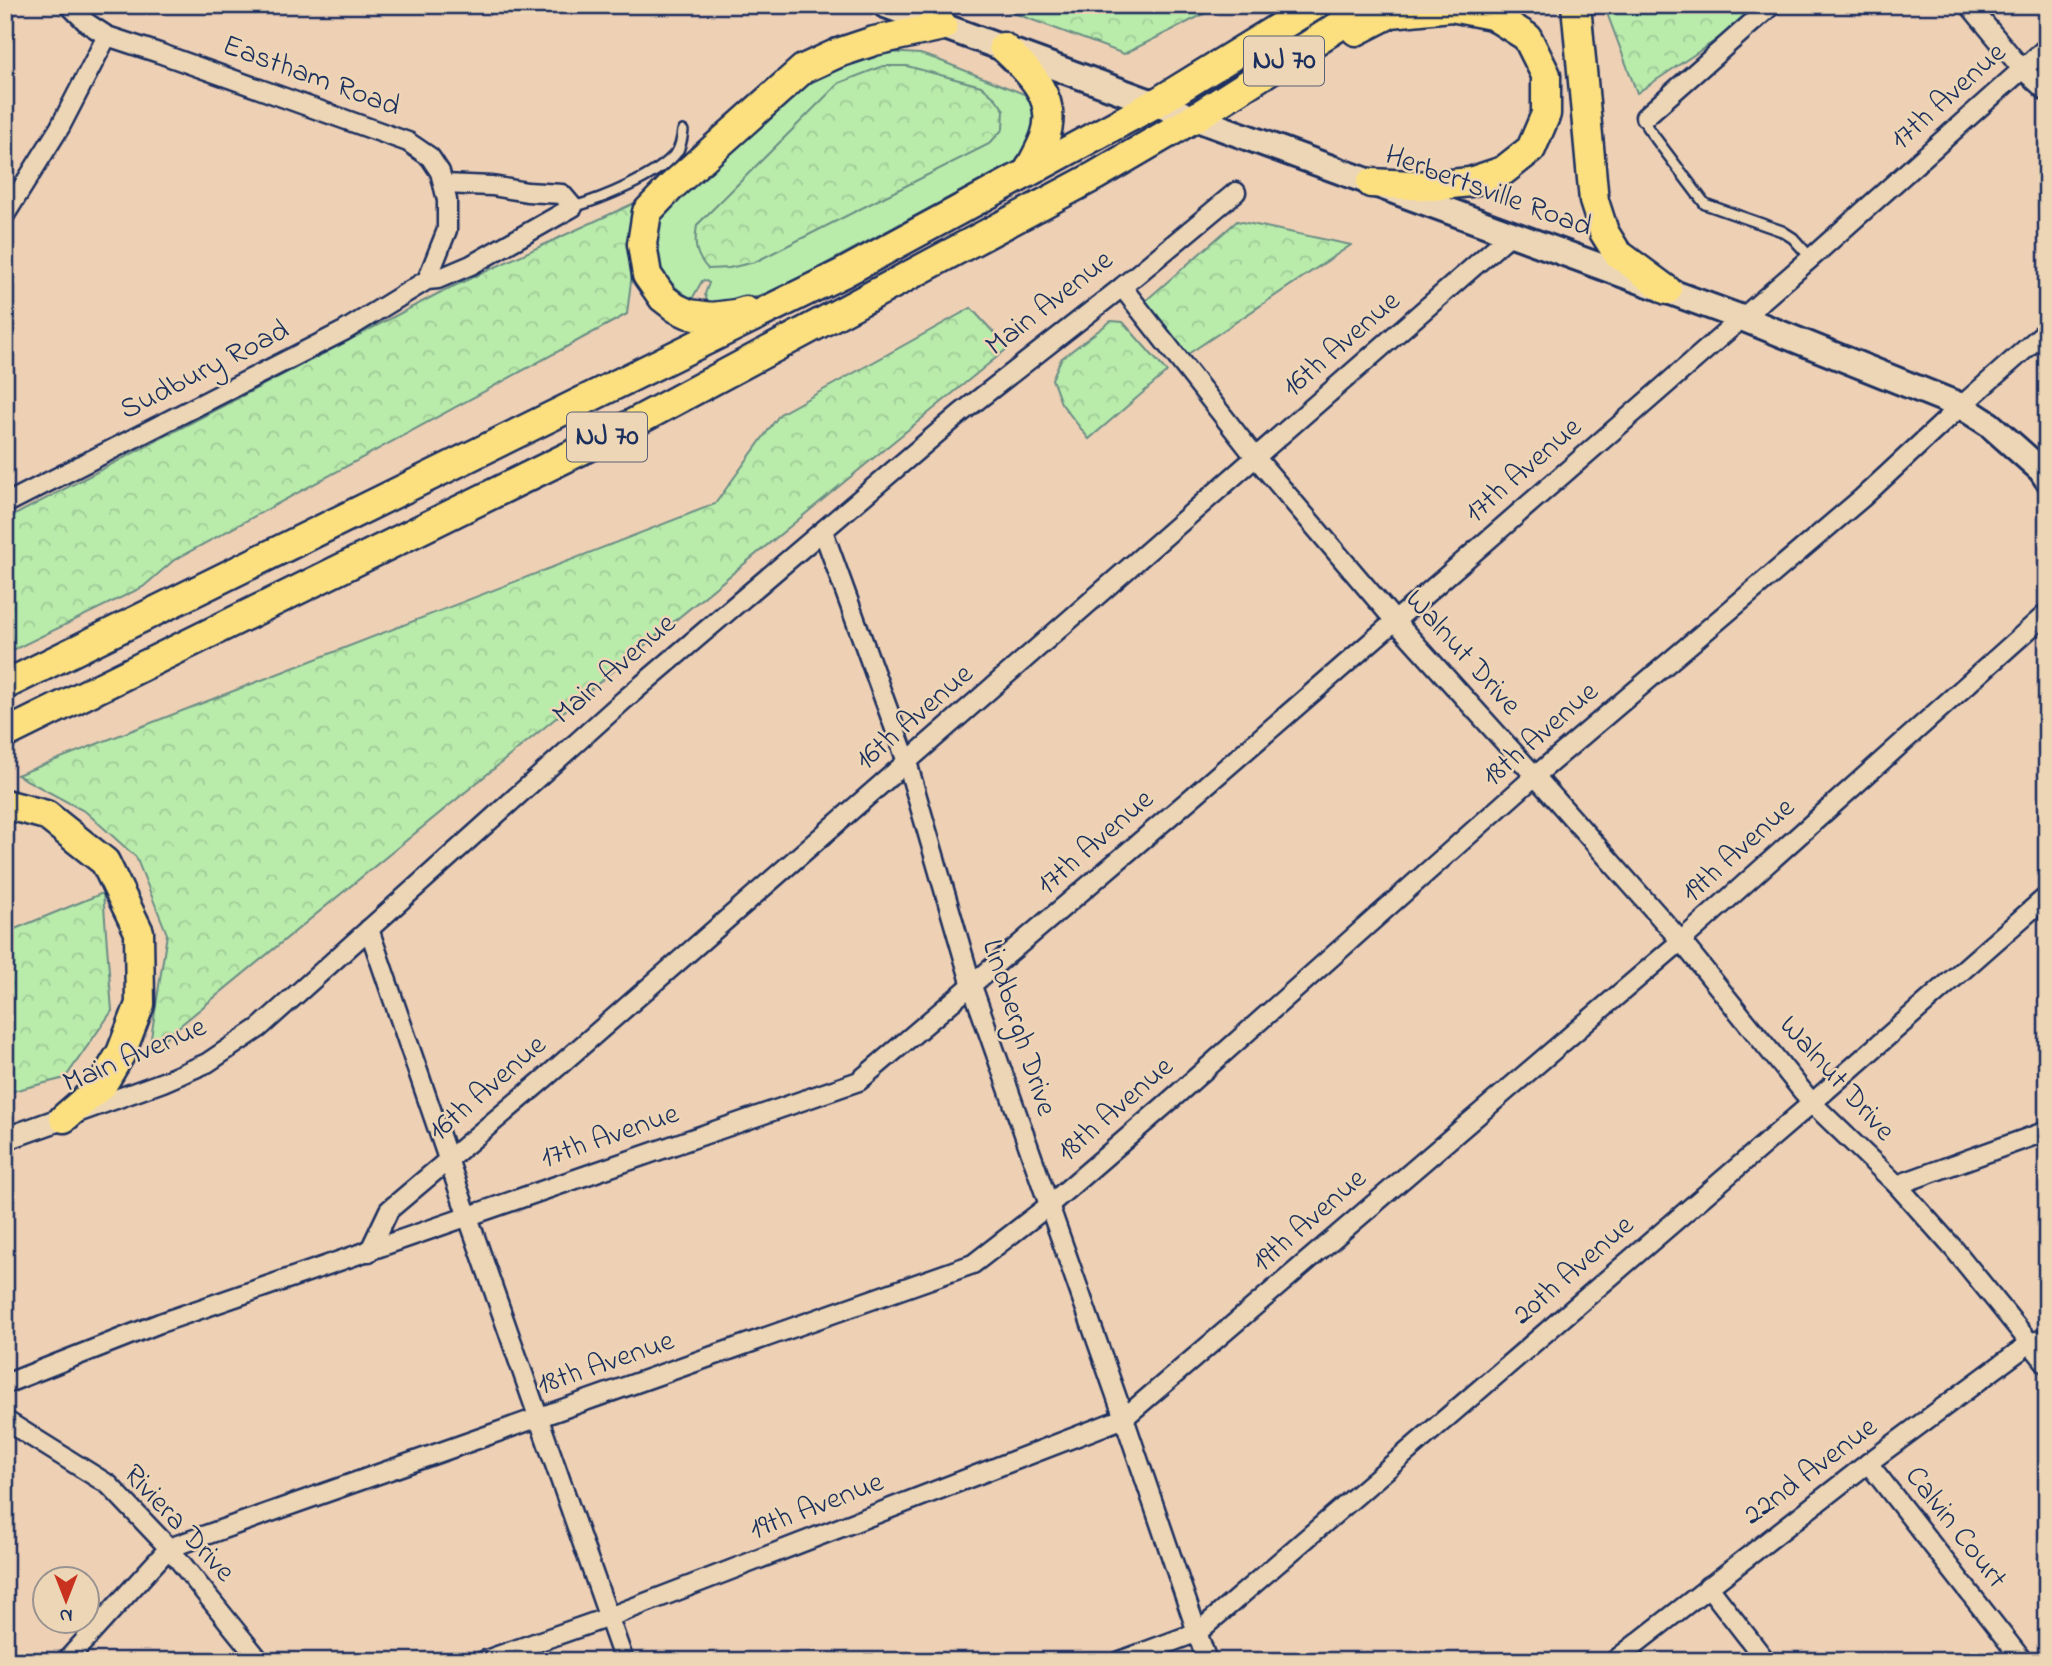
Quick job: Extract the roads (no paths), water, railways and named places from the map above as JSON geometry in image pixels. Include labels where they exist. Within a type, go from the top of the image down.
[{"type":"highway","name":"NJ 70","points":[[7,684],[843,273],[1156,103],[1315,5]]},
{"type":"highway","name":"NJ 70","points":[[5,734],[598,442],[1096,176],[1196,117],[1372,5]]},
{"type":"highway","points":[[1576,5],[1594,201],[1604,232],[1616,253],[1667,290]]},
{"type":"highway","points":[[1250,83],[1391,13],[1451,7],[1492,15],[1528,37],[1546,75],[1546,114],[1531,149],[1503,171],[1470,182],[1432,186],[1371,183]]},
{"type":"highway","points":[[843,273],[736,314],[712,317],[689,314],[663,298],[647,275],[642,244],[647,212],[803,69],[874,41],[943,26]]},
{"type":"highway","points":[[1003,47],[1031,73],[1042,91],[1047,115],[1046,135],[1028,172]]},
{"type":"highway","points":[[5,804],[46,815],[105,862],[139,932],[140,1004],[121,1053],[102,1085],[64,1118]]},
{"type":"main road","name":"Herbertsville Road","points":[[885,5],[1667,290],[1961,406],[1989,424],[2047,479]]},
{"type":"street","name":"Eastham Road","points":[[69,5],[87,23],[107,36],[408,142],[430,157],[440,172],[443,184]]},
{"type":"street","points":[[1645,117],[1772,5]]},
{"type":"street","points":[[1969,5],[2022,69],[2047,92]]},
{"type":"street","points":[[5,215],[60,127],[107,36]]},
{"type":"street","name":"17th Avenue","points":[[5,1384],[160,1323],[859,1081],[1395,621],[1811,258],[2047,47]]},
{"type":"street","points":[[443,184],[492,186],[567,200],[471,265],[438,279],[427,280],[447,229],[447,200],[443,184]]},
{"type":"street","name":"Main Avenue","points":[[5,1139],[163,1082],[207,1063],[260,1028],[624,700],[961,413],[1122,287],[1236,192]]},
{"type":"street","name":"16th Avenue","points":[[369,1252],[389,1210],[1511,234]]},
{"type":"street","name":"Sudbury Road","points":[[5,504],[344,331],[427,280]]},
{"type":"street","name":"Walnut Drive","points":[[1122,287],[1256,458],[1395,621],[1681,941],[1812,1102],[1897,1185],[2038,1341],[2047,1364]]},
{"type":"street","name":"18th Avenue","points":[[66,1661],[169,1548],[973,1264],[1048,1206],[1172,1100],[1535,776],[1862,498],[2047,330]]},
{"type":"street","name":"Lindbergh Drive","points":[[823,531],[907,762],[972,986],[1207,1661]]},
{"type":"street","name":"19th Avenue","points":[[483,1661],[609,1617],[1124,1418],[1681,941],[2047,613]]},
{"type":"street","name":"20th Avenue","points":[[1120,1661],[1198,1632],[2047,896]]},
{"type":"street","points":[[369,929],[467,1217],[624,1661]]},
{"type":"street","points":[[1897,1185],[2047,1131]]},
{"type":"street","name":"22nd Avenue","points":[[1614,1661],[1868,1463],[2038,1341]]},
{"type":"street","name":"Riviera Drive","points":[[5,1420],[109,1485],[169,1548],[260,1661]]},
{"type":"street","name":"Calvin Court","points":[[1868,1463],[2023,1661]]},
{"type":"street","points":[[1708,1586],[1766,1661]]},
{"type":"lane","points":[[1645,117],[1647,127],[1705,204],[1782,231],[1793,238],[1811,258]]},
{"type":"lane","points":[[567,200],[609,194],[664,164],[680,146],[683,131]]}]
